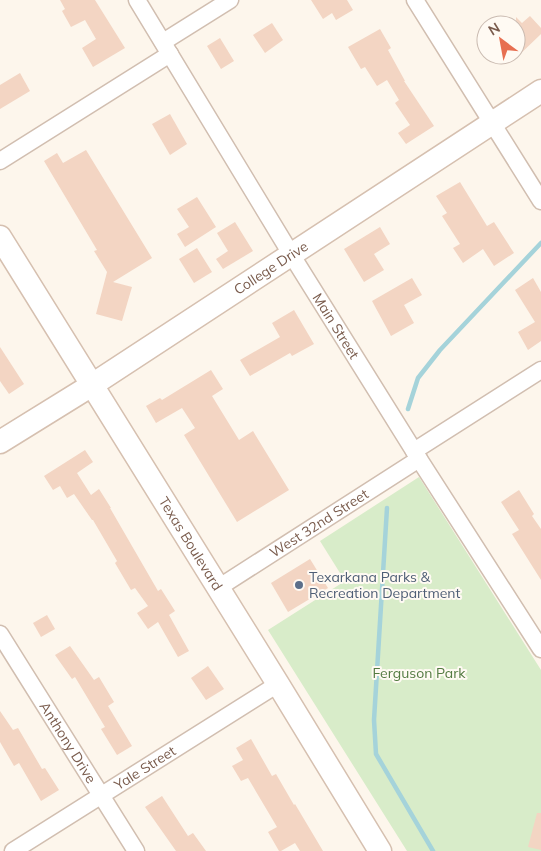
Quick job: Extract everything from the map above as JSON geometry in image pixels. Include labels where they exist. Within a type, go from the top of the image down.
[{"type":"main road","name":"College Drive","points":[[0,442],[92,385],[541,91]]},
{"type":"main road","name":"Texas Boulevard","points":[[0,237],[380,851]]},
{"type":"street","name":"Main Street","points":[[137,0],[291,254],[541,649]]},
{"type":"street","points":[[0,161],[166,48],[230,0]]},
{"type":"street","points":[[415,0],[541,201]]},
{"type":"street","name":"West 32nd Street","points":[[218,588],[541,370]]},
{"type":"street","name":"Anthony Drive","points":[[0,634],[136,851]]},
{"type":"street","name":"Yale Street","points":[[12,851],[278,684]]},
{"type":"green space","name":"Ferguson Park","points":[[419,477],[541,670],[541,851],[407,851],[268,630],[345,581],[320,541]]},
{"type":"building","points":[[60,0],[95,0],[125,48],[93,67],[82,48],[96,39],[85,20],[71,27],[62,11],[65,9]]},
{"type":"building","points":[[311,0],[347,0],[353,10],[336,20],[332,13],[323,19]]},
{"type":"building","points":[[530,16],[541,28],[541,34],[526,48],[526,20]]},
{"type":"building","points":[[272,23],[283,40],[265,53],[253,35]]},
{"type":"building","points":[[380,29],[391,48],[388,50],[404,81],[434,126],[406,144],[398,133],[410,125],[395,103],[399,100],[387,80],[377,86],[365,67],[361,69],[348,47]]},
{"type":"building","points":[[220,38],[234,61],[221,69],[207,46]]},
{"type":"building","points":[[20,73],[30,91],[0,109],[0,85]]},
{"type":"building","points":[[170,114],[187,144],[170,155],[152,124]]},
{"type":"building","points":[[86,150],[152,258],[113,282],[132,287],[122,321],[96,314],[107,272],[94,251],[97,250],[44,161],[57,153],[63,163]]},
{"type":"building","points":[[460,182],[487,226],[494,222],[514,253],[494,266],[483,249],[463,263],[453,248],[460,244],[442,216],[447,213],[436,196]]},
{"type":"building","points":[[197,197],[216,227],[185,247],[177,234],[189,227],[177,209]]},
{"type":"building","points":[[235,222],[253,251],[223,269],[216,259],[228,251],[217,233]]},
{"type":"building","points":[[380,227],[390,244],[374,254],[384,270],[364,282],[344,249]]},
{"type":"building","points":[[197,248],[212,272],[194,283],[179,259]]},
{"type":"building","points":[[412,278],[422,295],[404,305],[414,323],[391,336],[372,301]]},
{"type":"building","points":[[533,278],[541,292],[541,341],[528,350],[518,332],[535,322],[515,290]]},
{"type":"building","points":[[294,310],[314,344],[292,356],[290,353],[250,376],[240,360],[280,337],[272,323]]},
{"type":"building","points":[[0,347],[24,384],[9,394],[0,381]]},
{"type":"building","points":[[211,370],[223,389],[212,396],[239,440],[253,431],[289,490],[237,522],[184,435],[195,428],[182,408],[156,423],[146,406],[160,398],[162,400]]},
{"type":"building","points":[[85,450],[93,462],[77,473],[91,495],[99,489],[158,591],[161,589],[175,611],[169,615],[189,651],[178,657],[158,622],[148,629],[137,613],[148,606],[135,588],[131,590],[115,563],[117,561],[93,520],[74,494],[67,498],[60,486],[53,490],[44,476]]},
{"type":"building","points":[[519,490],[541,529],[541,580],[512,534],[519,530],[501,502]]},
{"type":"building","name":"Texarkana Parks & Recreation Department","points":[[310,559],[328,588],[288,612],[271,583]]},
{"type":"building","points":[[47,615],[55,629],[41,637],[33,623]]},
{"type":"building","points":[[70,646],[94,680],[99,677],[114,702],[108,706],[132,746],[117,755],[101,729],[105,727],[75,677],[72,679],[55,655]]},
{"type":"building","points":[[208,666],[224,689],[206,700],[191,678]]},
{"type":"building","points":[[0,711],[13,730],[18,728],[42,769],[45,768],[59,790],[41,801],[19,763],[14,766],[0,742]]},
{"type":"building","points":[[251,739],[272,776],[276,774],[323,851],[300,851],[295,843],[279,851],[268,832],[277,827],[248,778],[241,781],[232,766],[243,760],[236,748]]},
{"type":"building","points":[[162,796],[188,836],[193,833],[206,851],[176,851],[145,807]]},
{"type":"building","points":[[537,813],[541,813],[541,850],[528,847]]},
{"type":"waterway","points":[[408,409],[418,378],[440,350],[541,243]]},
{"type":"waterway","points":[[387,508],[374,720],[376,754],[433,851]]},
{"type":"place","name":"Texarkana Parks & Recreation Department","points":[[299,585]]}]
